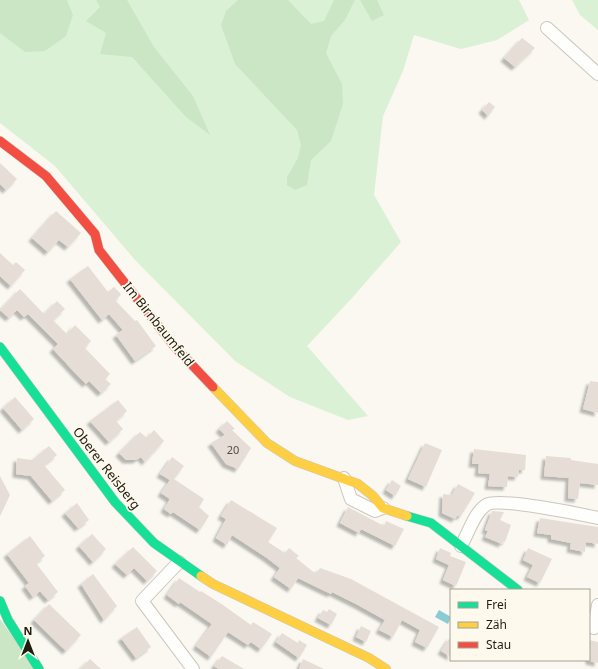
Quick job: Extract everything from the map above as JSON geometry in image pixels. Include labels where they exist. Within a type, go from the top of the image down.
[{"type":"street","points":[[547,28],[598,74]]},
{"type":"street","name":"Im Birnbaumfeld","points":[[0,141],[46,176],[95,234],[99,250],[174,346],[251,427],[282,454],[295,461],[344,478],[351,498],[375,511],[383,508],[431,523],[517,589]]},
{"type":"street","name":"Oberer Reisberg","points":[[0,347],[115,502],[154,543],[179,562],[213,584],[369,658],[386,669]]},
{"type":"street","points":[[461,546],[481,509],[488,504],[498,503],[534,507],[598,518]]},
{"type":"street","points":[[179,562],[142,600],[193,669]]},
{"type":"street","points":[[0,601],[8,620],[39,669]]},
{"type":"street","points":[[594,627],[598,604]]},
{"type":"green space","points":[[0,0],[519,0],[529,20],[497,40],[461,49],[414,35],[403,71],[383,116],[374,195],[401,242],[307,346],[368,416],[348,420],[290,397],[235,361],[135,260],[55,166],[0,123]]},
{"type":"green space","points":[[0,0],[67,0],[73,15],[66,36],[45,51],[25,52],[0,33]]},
{"type":"green space","points":[[96,0],[127,0],[154,47],[193,96],[210,135],[186,117],[132,57],[100,54],[106,33],[86,21],[100,7]]},
{"type":"green space","points":[[238,0],[288,0],[311,24],[324,21],[334,0],[355,0],[345,20],[331,36],[326,53],[342,84],[343,104],[331,141],[311,160],[307,185],[295,190],[287,185],[287,177],[298,158],[301,145],[297,130],[235,64],[221,25],[226,11]]},
{"type":"green space","points":[[360,0],[377,0],[384,15],[372,21]]},
{"type":"green space","points":[[572,0],[598,0],[598,30],[580,15]]},
{"type":"green space","points":[[0,619],[36,669],[0,669]]},
{"type":"water","points":[[439,610],[450,616],[450,619],[448,624],[435,617]]},
{"type":"building","points":[[522,38],[535,48],[515,67],[504,58]]},
{"type":"building","points":[[489,102],[495,107],[488,116],[482,110]]},
{"type":"building","points":[[0,163],[17,179],[6,190],[0,184]]},
{"type":"building","points":[[56,211],[81,233],[68,247],[59,240],[48,252],[32,238]]},
{"type":"building","points":[[0,253],[13,265],[16,262],[25,270],[11,286],[0,276]]},
{"type":"building","points":[[88,266],[108,292],[114,287],[120,293],[121,295],[115,300],[135,321],[137,320],[156,346],[135,361],[116,335],[123,330],[109,314],[102,320],[70,279]]},
{"type":"building","points":[[20,289],[44,314],[57,301],[65,309],[53,320],[67,334],[75,325],[91,341],[85,348],[110,374],[105,379],[111,384],[101,393],[89,381],[86,384],[77,375],[53,349],[58,344],[28,314],[24,317],[17,310],[9,318],[0,310]]},
{"type":"building","points":[[590,381],[598,382],[598,413],[583,409]]},
{"type":"building","points":[[15,397],[34,419],[22,430],[3,408]]},
{"type":"building","points":[[118,400],[127,411],[116,421],[123,429],[109,442],[90,421]]},
{"type":"building","points":[[227,421],[235,429],[232,430],[251,448],[238,469],[226,464],[211,443],[225,435],[219,429]]},
{"type":"building","points":[[154,430],[164,441],[145,462],[141,457],[136,460],[126,460],[119,453],[140,432],[147,438]]},
{"type":"building","points":[[425,443],[442,450],[426,487],[408,479]]},
{"type":"building","points":[[49,446],[57,455],[44,465],[65,490],[52,501],[31,476],[16,474],[17,458],[32,460]]},
{"type":"building","points":[[474,449],[526,455],[525,470],[519,470],[518,477],[508,476],[507,487],[488,486],[490,474],[478,473],[479,464],[472,464]]},
{"type":"building","points":[[546,456],[571,458],[571,460],[598,464],[598,485],[580,483],[578,499],[568,498],[569,478],[544,476]]},
{"type":"building","points":[[172,457],[184,466],[174,479],[204,499],[199,507],[209,516],[200,530],[173,512],[171,514],[164,509],[170,499],[161,493],[170,480],[160,474]]},
{"type":"building","points":[[0,476],[10,495],[0,516]]},
{"type":"building","points":[[392,480],[401,486],[395,496],[386,490]]},
{"type":"building","points":[[458,484],[475,493],[461,516],[457,516],[455,519],[442,513],[443,494],[452,495]]},
{"type":"building","points":[[231,500],[277,528],[268,542],[285,553],[289,548],[299,556],[296,558],[316,574],[320,568],[351,579],[439,627],[427,648],[415,642],[420,630],[402,620],[393,637],[379,630],[385,620],[332,592],[331,594],[298,578],[291,589],[274,577],[280,568],[267,558],[232,535],[227,545],[216,538],[226,519],[221,516]]},
{"type":"building","points":[[77,503],[89,520],[78,528],[65,513]]},
{"type":"building","points":[[348,507],[384,526],[386,521],[404,529],[395,546],[361,529],[359,533],[340,523]]},
{"type":"building","points":[[492,511],[504,512],[500,520],[511,525],[505,542],[503,541],[502,544],[485,537],[488,531],[485,530]]},
{"type":"building","points":[[540,518],[598,527],[598,544],[586,542],[585,552],[570,549],[571,543],[551,539],[551,535],[537,533]]},
{"type":"building","points":[[92,534],[106,549],[93,562],[79,546]]},
{"type":"building","points":[[30,536],[45,556],[36,563],[58,592],[48,600],[40,591],[33,597],[25,586],[29,583],[7,554]]},
{"type":"building","points":[[133,547],[157,571],[147,581],[134,568],[127,575],[115,564]]},
{"type":"building","points":[[440,548],[451,553],[450,556],[466,562],[456,586],[443,580],[449,565],[436,559]]},
{"type":"building","points":[[528,548],[552,559],[540,583],[527,577],[533,565],[523,560]]},
{"type":"building","points":[[93,574],[117,606],[104,620],[81,584]]},
{"type":"building","points":[[179,578],[223,605],[251,625],[253,622],[272,634],[261,649],[251,642],[248,645],[228,632],[211,657],[196,646],[212,624],[167,595]]},
{"type":"building","points":[[49,604],[81,635],[66,651],[34,620]]},
{"type":"building","points":[[329,609],[337,614],[331,625],[318,618],[323,610],[327,612]]},
{"type":"building","points":[[361,626],[371,631],[366,642],[356,637]]},
{"type":"building","points":[[137,627],[151,647],[136,658],[121,638]]},
{"type":"building","points":[[282,633],[298,643],[299,640],[307,645],[299,658],[276,642]]},
{"type":"building","points":[[450,638],[450,656],[441,651]]},
{"type":"building","points":[[590,640],[598,642],[598,663],[589,661]]},
{"type":"building","points":[[222,656],[244,669],[219,669],[214,666]]},
{"type":"building","points":[[90,659],[101,669],[80,669]]},
{"type":"building","points":[[303,659],[324,669],[299,669]]},
{"type":"traffic: fast","points":[[0,347],[115,502],[154,543],[201,576]]},
{"type":"traffic: fast","points":[[407,516],[431,523],[517,589]]},
{"type":"traffic: fast","points":[[0,601],[8,620],[39,669]]},
{"type":"traffic: slow","points":[[213,387],[267,443],[295,461],[358,484],[373,496],[383,508],[407,516]]},
{"type":"traffic: slow","points":[[201,576],[213,584],[369,658],[386,669]]},
{"type":"traffic: jam","points":[[0,141],[46,176],[95,234],[99,250],[174,346],[213,387]]}]
